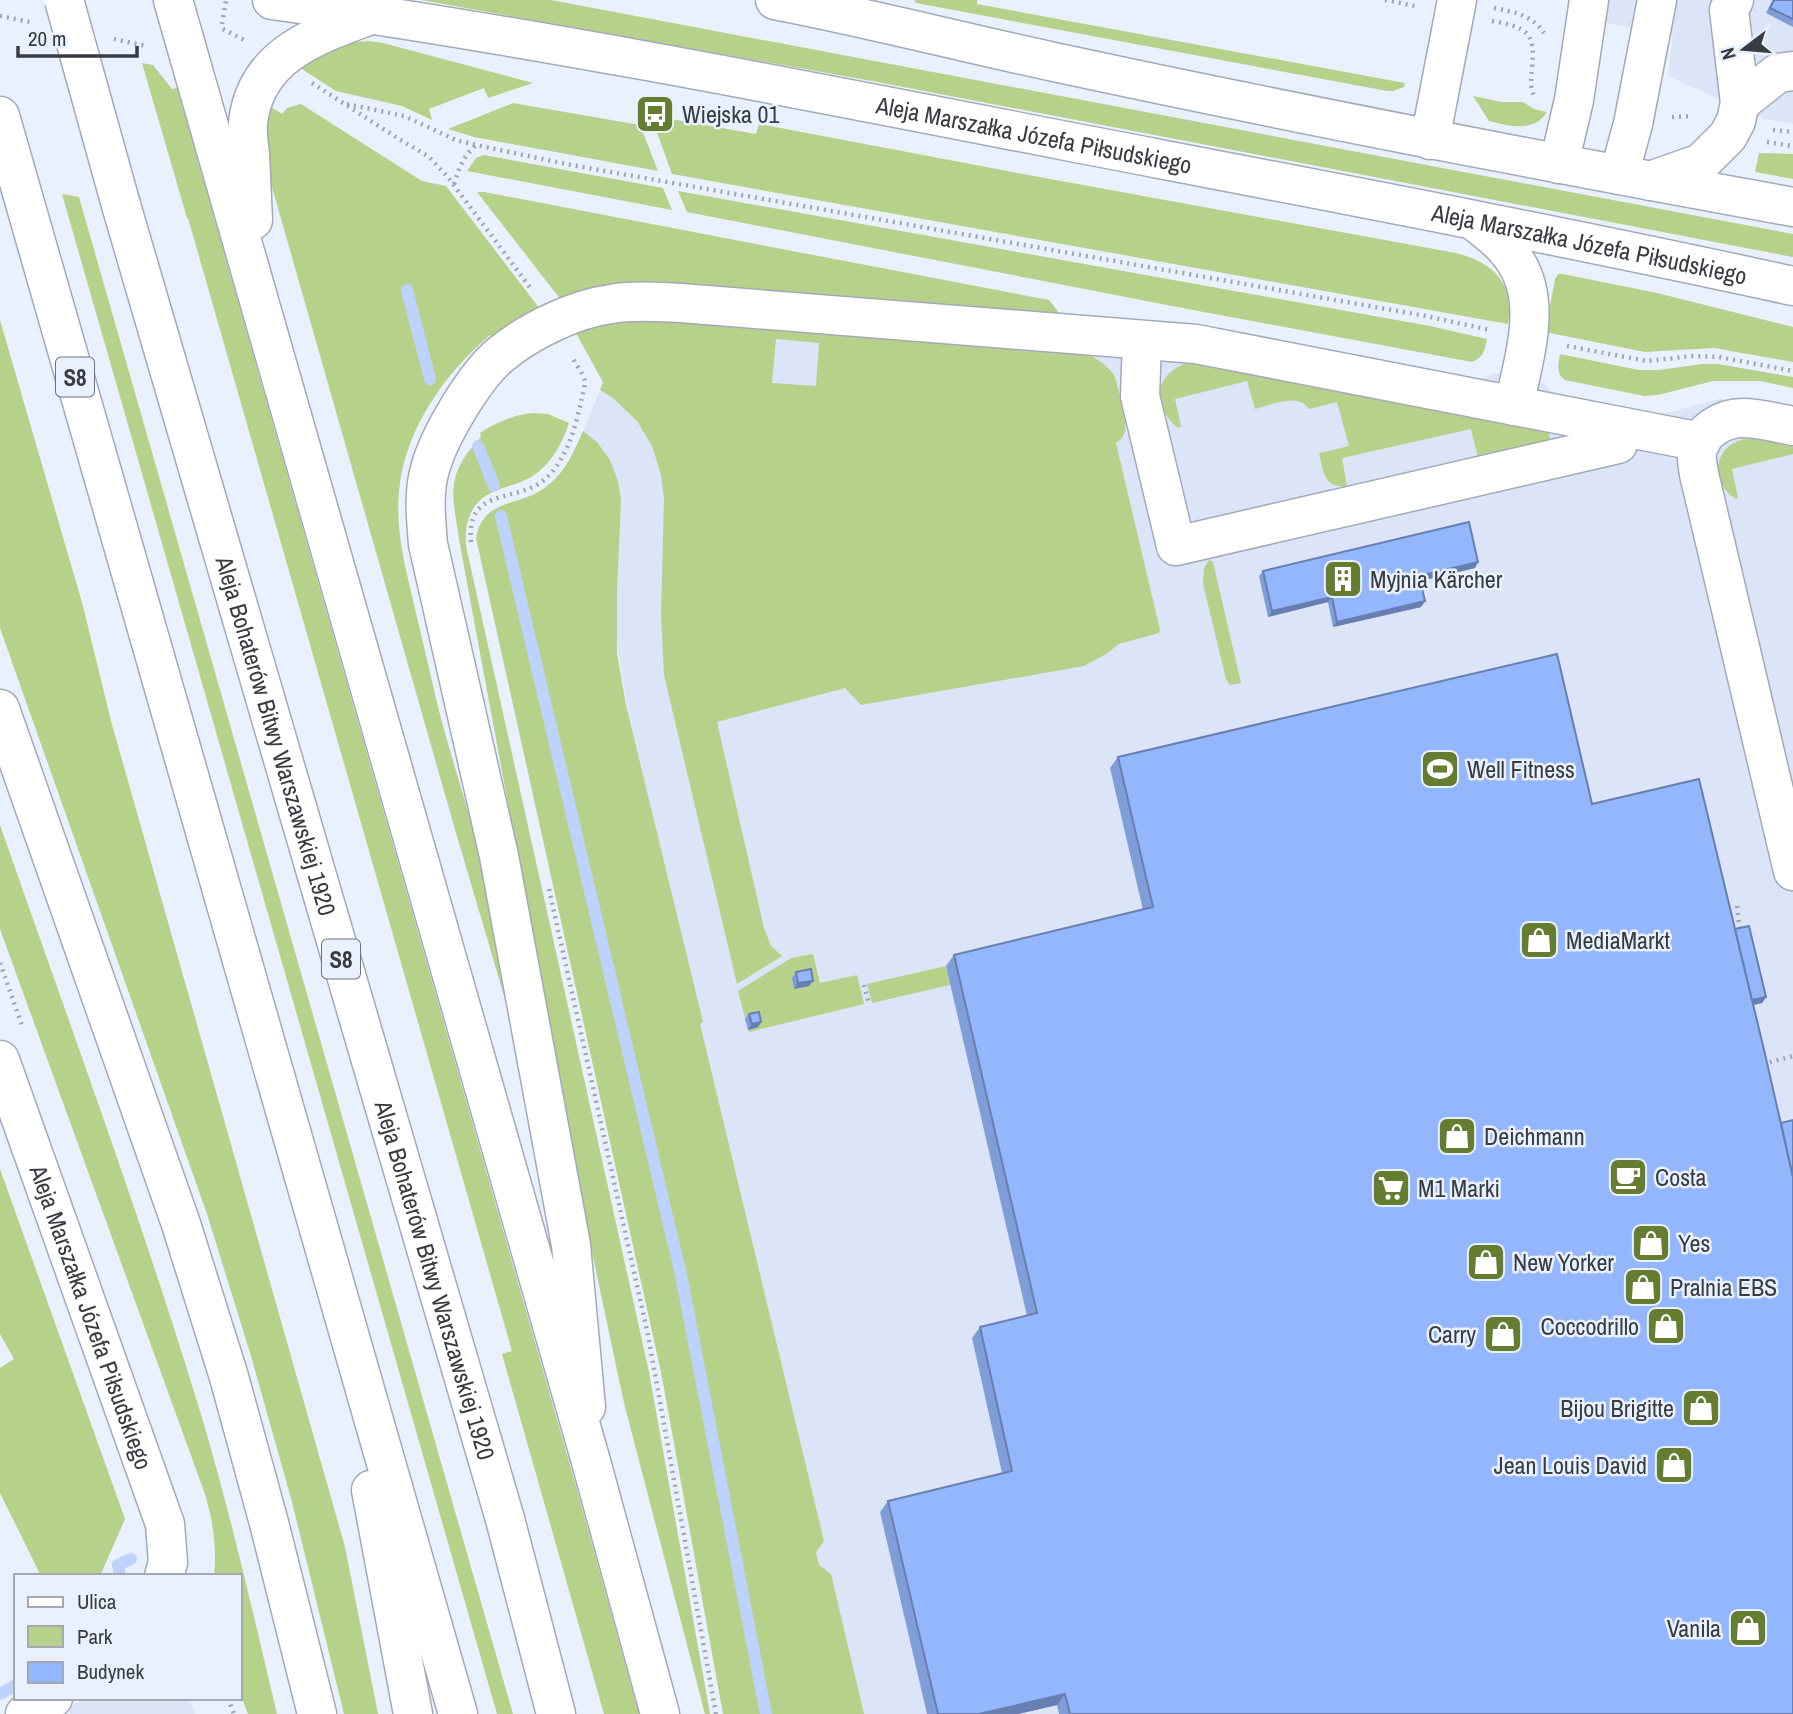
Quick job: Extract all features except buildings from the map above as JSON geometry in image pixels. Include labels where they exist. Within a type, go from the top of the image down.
[{"type":"main road","name":"Aleja Bohaterów Bitwy Warszawskiej 1920","points":[[64,0],[121,205],[505,1519],[556,1714]]},
{"type":"main road","points":[[173,0],[590,1458],[660,1714]]},
{"type":"main road","name":"Aleja Marszałka Józefa Piłsudskiego","points":[[272,0],[617,55],[833,95],[1473,220],[1793,286]]},
{"type":"main road","points":[[775,0],[1054,62],[1430,140],[1793,207]]},
{"type":"main road","points":[[1430,140],[1457,0]]},
{"type":"main road","points":[[1559,164],[1574,100],[1589,0]]},
{"type":"main road","points":[[1634,178],[1633,124],[1657,0]]},
{"type":"main road","points":[[1634,178],[1701,163],[1728,136],[1741,103],[1730,3]]},
{"type":"main road","points":[[256,286],[248,124],[254,99],[263,79],[277,61],[319,33],[373,14]]},
{"type":"main road","points":[[1741,103],[1778,74],[1793,71]]},
{"type":"main road","name":"S8","points":[[0,116],[458,1714]]},
{"type":"main road","points":[[1473,220],[1506,249],[1517,264],[1530,300],[1528,338],[1514,406]]},
{"type":"main road","points":[[590,1458],[571,1245],[499,856],[428,544],[425,505],[429,471],[440,440],[474,385],[498,357],[520,340],[553,322],[592,308],[642,301],[681,303],[1196,344],[1701,442]]},
{"type":"main road","points":[[1142,341],[1140,396],[1176,546],[1618,444],[1623,427]]},
{"type":"main road","points":[[1793,426],[1736,418],[1711,428],[1697,453],[1699,474],[1793,872]]},
{"type":"main road","points":[[0,709],[185,1237],[229,1377],[317,1714]]},
{"type":"main road","name":"Aleja Marszałka Józefa Piłsudskiego","points":[[0,1060],[165,1524],[167,1562],[164,1574]]},
{"type":"main road","points":[[329,1264],[412,1714]]},
{"type":"main road","points":[[25,1714],[50,1700]]},
{"type":"path","points":[[221,28],[226,0]]},
{"type":"path","points":[[213,30],[221,28],[252,45]]},
{"type":"path","points":[[302,77],[428,156],[454,185],[537,296]]},
{"type":"path","points":[[343,103],[404,116],[456,140],[583,167],[1426,316],[1497,332]]},
{"type":"path","points":[[1773,130],[1793,132]]},
{"type":"path","points":[[454,185],[461,163],[476,145]]},
{"type":"path","points":[[1565,346],[1647,361],[1692,356],[1719,357],[1793,371]]},
{"type":"path","points":[[474,553],[471,526],[476,513],[483,505],[492,499],[542,482],[563,455],[576,426],[585,382]]},
{"type":"path","points":[[546,877],[648,1335],[716,1714]]},
{"type":"path","points":[[1737,906],[1741,946]]},
{"type":"path","points":[[864,985],[869,1004]]},
{"type":"path","points":[[1757,1065],[1793,1056]]},
{"type":"shaded area","points":[[1569,0],[1793,0],[1793,124],[1764,119],[1668,76],[1673,36],[1565,15]]},
{"type":"shaded area","name":"M1 Marki","points":[[573,296],[1481,380],[1493,373],[1543,383],[1557,396],[1652,414],[1719,399],[1760,400],[1793,406],[1793,1714],[801,1714],[716,1261],[583,431],[603,383],[576,333]]},
{"type":"shaded area","points":[[81,1700],[190,1700],[195,1714],[70,1714],[69,1707]]},
{"type":"green space","points":[[421,0],[551,0],[1793,234],[1793,257],[877,82]]},
{"type":"green space","points":[[914,0],[977,0],[977,4],[1405,83],[1404,87],[1387,91],[916,3]]},
{"type":"green space","points":[[369,41],[533,83],[488,98],[484,88],[429,109],[432,120],[402,106],[336,91],[297,66],[341,43]]},
{"type":"green space","points":[[142,63],[153,65],[172,89],[177,88],[639,1714],[604,1714],[502,1354],[512,1351]]},
{"type":"green space","points":[[1473,96],[1502,102],[1523,102],[1534,109],[1547,112],[1535,123],[1505,125],[1489,121]]},
{"type":"green space","points":[[513,103],[640,125],[658,171],[474,137],[448,129]]},
{"type":"green space","points":[[301,104],[422,181],[446,186],[540,309],[498,331],[492,337],[490,335],[442,386],[429,405],[409,447],[402,469],[398,507],[406,568],[439,711],[476,846],[507,1006],[266,166],[264,133],[271,107],[282,114],[287,108]]},
{"type":"green space","points":[[654,116],[756,134],[759,124],[1456,253],[1481,263],[1499,277],[1508,297],[1508,324],[672,174],[656,130]]},
{"type":"green space","points":[[1759,153],[1793,154],[1793,179],[1755,172]]},
{"type":"green space","points":[[484,155],[663,188],[672,210],[467,171],[476,158]]},
{"type":"green space","points":[[678,191],[1430,326],[1487,339],[1483,353],[1472,362],[687,212]]},
{"type":"green space","points":[[477,192],[1049,300],[1064,319],[561,300]]},
{"type":"green space","points":[[62,194],[79,197],[513,1714],[497,1714]]},
{"type":"green space","points":[[1558,274],[1657,293],[1793,327],[1793,362],[1714,348],[1645,352],[1545,332]]},
{"type":"green space","points":[[637,318],[1088,354],[1114,375],[1125,419],[1122,438],[1116,443],[1159,633],[1119,644],[1084,666],[861,705],[845,688],[717,722],[764,928],[771,946],[782,956],[737,984],[664,675],[661,616],[664,498],[661,475],[652,446],[637,421],[613,398],[600,390],[603,382],[576,333]],"holes":[[[776,339],[819,343],[816,386],[772,383]]]},
{"type":"green space","points":[[0,320],[83,606],[111,721],[345,1547],[378,1714],[344,1714],[292,1502],[207,1214],[0,628]]},
{"type":"green space","points":[[1560,354],[1639,370],[1718,364],[1793,377],[1793,388],[1760,381],[1713,381],[1644,396],[1565,380],[1559,372]]},
{"type":"green space","points":[[1190,362],[1548,432],[1550,438],[1545,442],[1478,458],[1471,429],[1342,458],[1347,486],[1339,486],[1326,477],[1319,453],[1349,446],[1337,402],[1309,409],[1292,400],[1255,409],[1247,381],[1175,399],[1181,426],[1178,428],[1163,410],[1160,390],[1169,374]]},
{"type":"green space","points":[[533,413],[548,414],[569,423],[560,446],[546,465],[533,476],[489,494],[476,505],[468,519],[466,546],[649,1372],[710,1714],[705,1714],[624,1403],[585,1219],[455,513],[456,476],[469,451],[481,437],[480,433],[505,420]]},
{"type":"green space","points":[[583,431],[597,442],[610,460],[618,481],[621,500],[617,653],[626,705],[824,1541],[816,1552],[819,1565],[831,1574],[864,1714],[723,1714],[661,1372],[476,538],[480,525],[493,510],[533,495],[557,477]]},
{"type":"green space","points":[[1744,439],[1793,447],[1793,454],[1732,469],[1738,497],[1736,499],[1722,484],[1718,466],[1726,450],[1733,443]]},
{"type":"green space","points":[[1209,560],[1213,562],[1241,683],[1230,685],[1226,679],[1203,584],[1204,568]]},
{"type":"green space","points":[[0,825],[177,1337],[231,1524],[277,1714],[248,1714],[242,1698],[242,1574],[214,1574],[214,1534],[205,1494],[0,929]]},
{"type":"green space","points":[[813,954],[820,983],[857,975],[864,1004],[749,1032],[738,991],[791,958]]},
{"type":"green space","points":[[946,966],[950,985],[872,1003],[867,984]]},
{"type":"green space","points":[[0,1169],[125,1519],[101,1574],[40,1574],[0,1493],[0,1368],[14,1359],[0,1334]]},
{"type":"waterway","points":[[407,290],[430,379]]},
{"type":"waterway","points":[[478,446],[494,486]]},
{"type":"waterway","points":[[501,516],[681,1275],[766,1714]]},
{"type":"waterway","points":[[120,1574],[118,1565],[131,1559]]},
{"type":"waterway","points":[[0,1694],[14,1686]]},
{"type":"place","name":"Wiejska 01","points":[[655,114]]},
{"type":"place","name":"Myjnia Kärcher","points":[[1343,579]]},
{"type":"place","name":"Well Fitness","points":[[1440,769]]},
{"type":"place","name":"MediaMarkt","points":[[1539,940]]},
{"type":"place","name":"Deichmann","points":[[1457,1136]]},
{"type":"place","name":"Costa","points":[[1628,1177]]},
{"type":"place","name":"M1 Marki","points":[[1391,1188]]},
{"type":"place","name":"Yes","points":[[1651,1243]]},
{"type":"place","name":"New Yorker","points":[[1486,1262]]},
{"type":"place","name":"Pralnia EBS","points":[[1643,1287]]},
{"type":"place","name":"Coccodrillo","points":[[1666,1326]]},
{"type":"place","name":"Carry","points":[[1503,1334]]},
{"type":"place","name":"Bijou Brigitte","points":[[1701,1408]]},
{"type":"place","name":"Jean Louis David","points":[[1674,1465]]},
{"type":"place","name":"Vanila","points":[[1748,1628]]}]
